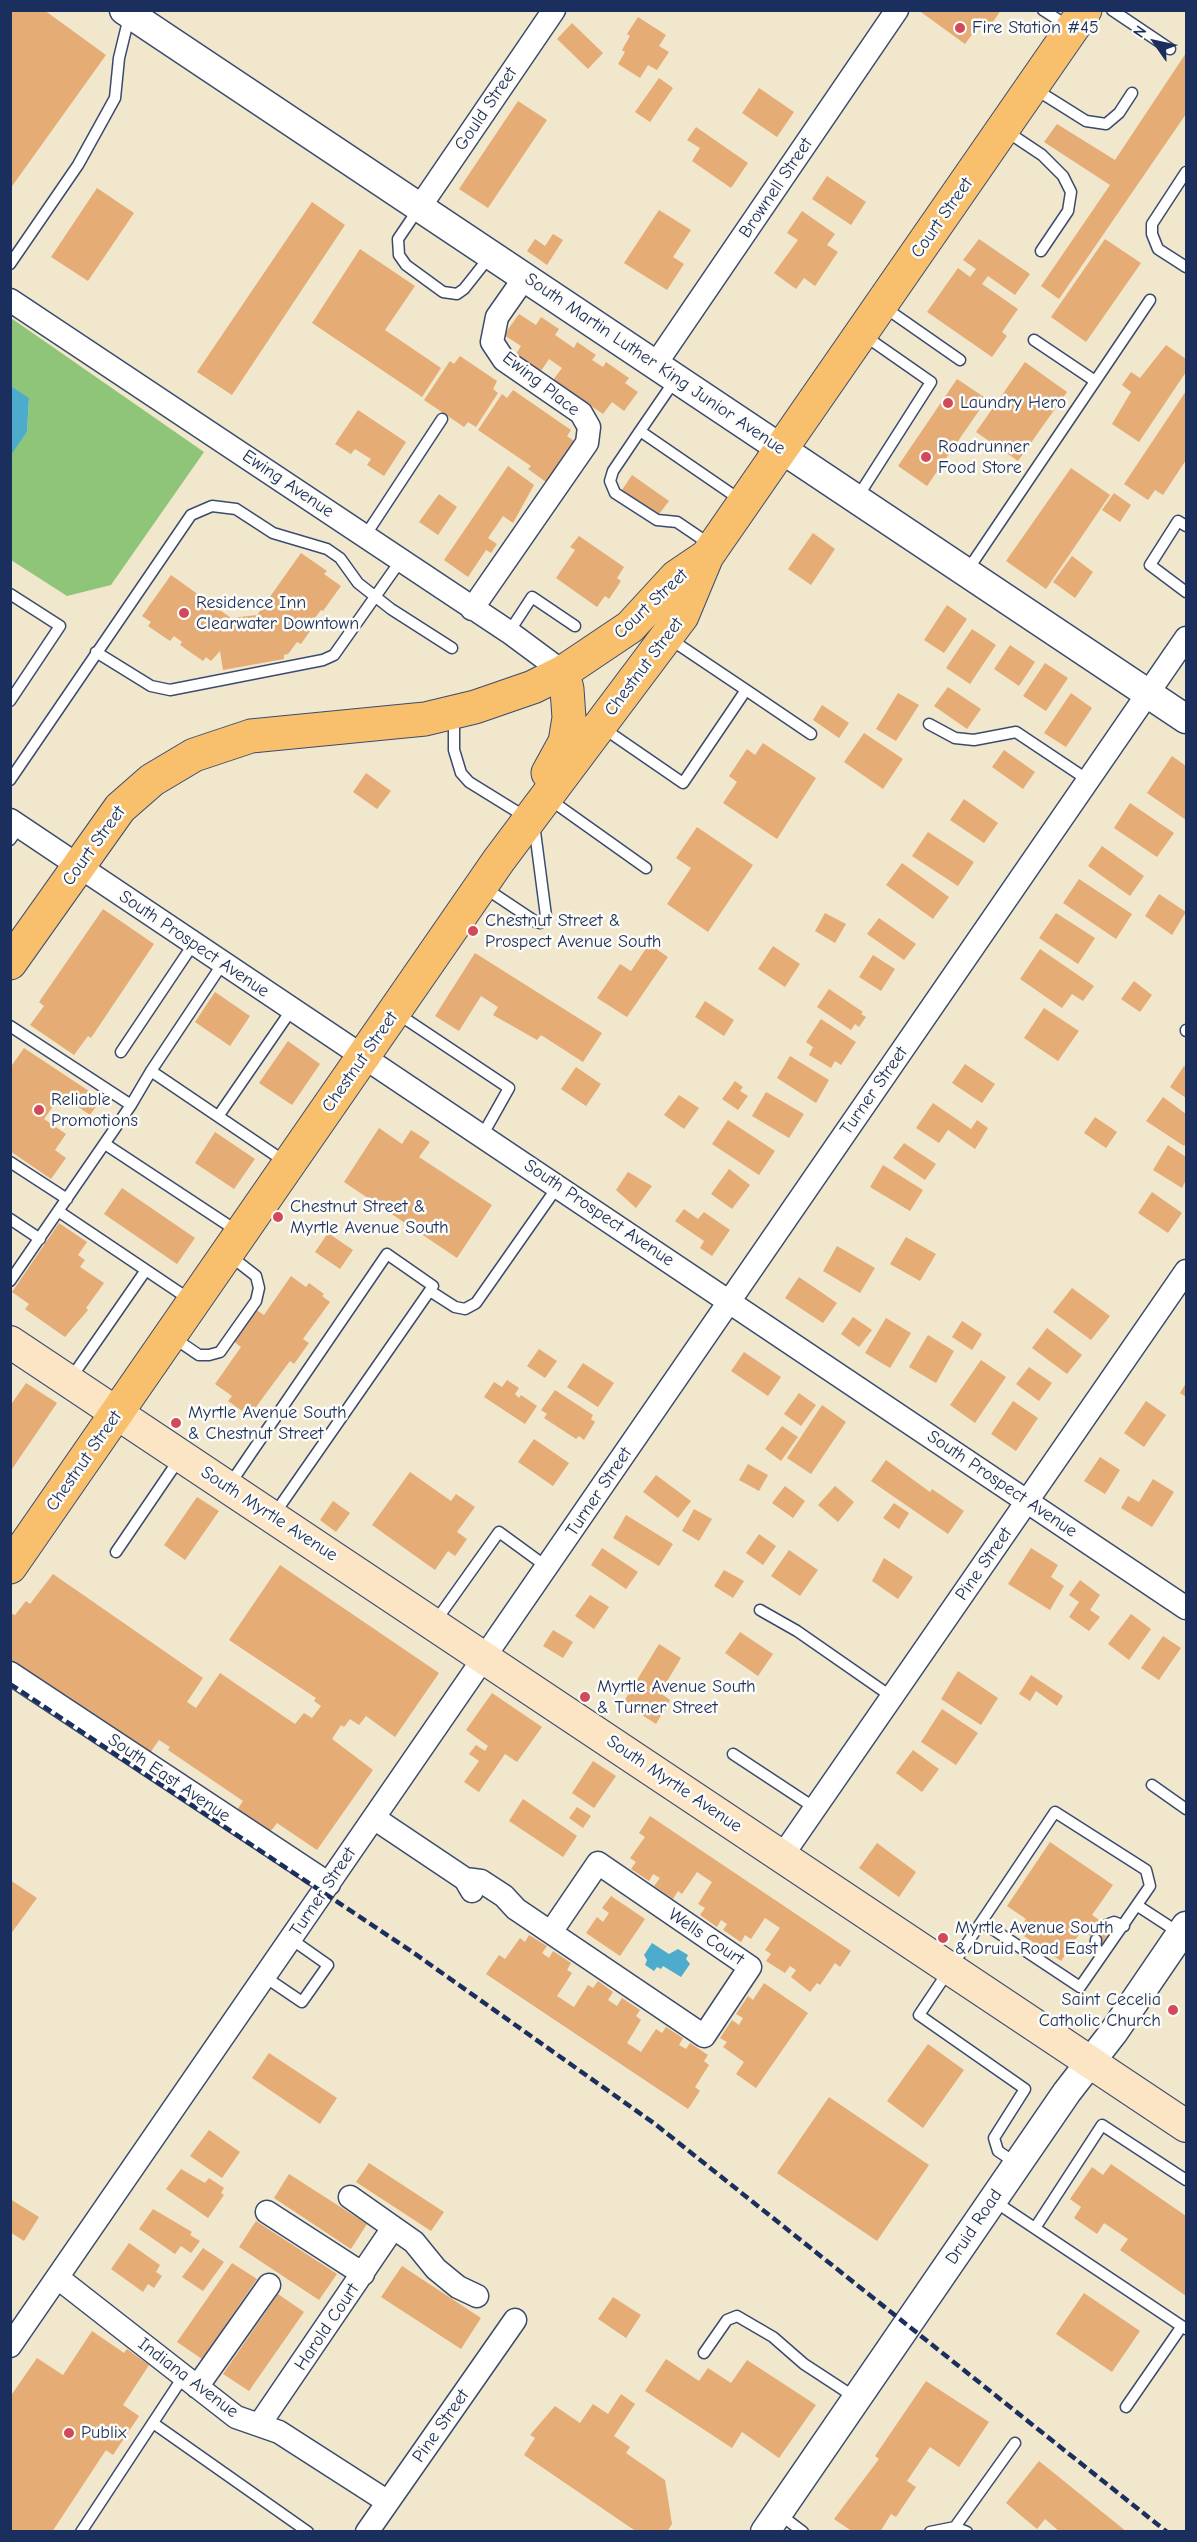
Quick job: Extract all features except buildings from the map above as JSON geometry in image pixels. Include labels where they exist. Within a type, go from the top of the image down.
[{"type":"main road","name":"Court Street","points":[[10,963],[106,826],[127,801],[152,780],[194,755],[251,736],[439,721],[506,697],[562,672],[600,650],[630,627],[676,577],[710,552],[1079,20]]},
{"type":"main road","name":"Chestnut Street","points":[[11,1567],[491,873],[534,809],[585,722],[667,637],[682,616],[710,552]]},
{"type":"main road","points":[[562,672],[567,689],[585,722]]},
{"type":"main road","points":[[439,721],[493,719],[542,706],[560,710],[585,722]]},
{"type":"main road","name":"South Myrtle Avenue","points":[[10,1342],[1186,2126]]},
{"type":"street","name":"Gould Street","points":[[419,207],[554,10]]},
{"type":"street","name":"Brownell Street","points":[[665,372],[897,10]]},
{"type":"street","name":"South Martin Luther King Junior Avenue","points":[[127,12],[1186,718]]},
{"type":"street","name":"Ewing Place","points":[[472,609],[586,443],[589,427],[581,413],[504,360],[492,342],[497,317],[525,277]]},
{"type":"street","name":"Ewing Avenue","points":[[10,300],[509,632],[562,672]]},
{"type":"street","name":"Turner Street","points":[[10,2346],[486,1658],[1186,638]]},
{"type":"street","name":"South Prospect Avenue","points":[[14,829],[78,866],[194,943],[1186,1608]]},
{"type":"street","name":"Pine Street","points":[[782,1856],[1186,1271]]},
{"type":"street","name":"South East Avenue","points":[[10,1672],[328,1884]]},
{"type":"street","name":"Wells Court","points":[[374,1818],[465,1879],[481,1881],[504,1896],[516,1909],[704,2036],[750,1967],[598,1863],[551,1932]]},
{"type":"street","name":"Druid Road","points":[[771,2522],[1017,2164],[1184,1930]]},
{"type":"street","points":[[350,2197],[414,2242],[436,2269],[458,2287],[477,2296]]},
{"type":"street","points":[[267,2212],[363,2274]]},
{"type":"street","name":"Harold Court","points":[[259,2425],[393,2228]]},
{"type":"street","name":"Indiana Avenue","points":[[58,2278],[236,2417],[279,2432],[388,2502]]},
{"type":"street","points":[[190,2382],[270,2285]]},
{"type":"street","name":"Pine Street","points":[[367,2532],[515,2320]]},
{"type":"lane","points":[[1043,10],[1079,20]]},
{"type":"lane","points":[[1112,10],[1170,49]]},
{"type":"lane","points":[[10,264],[78,165],[115,98],[127,12]]},
{"type":"lane","points":[[1032,87],[1086,122],[1106,124],[1119,113],[1132,93]]},
{"type":"lane","points":[[1004,129],[1042,154],[1063,176],[1071,192],[1068,211],[1041,251]]},
{"type":"lane","points":[[1186,172],[1152,224],[1152,234],[1158,249],[1186,267]]},
{"type":"lane","points":[[419,207],[398,239],[399,255],[406,265],[442,292],[457,294],[464,289],[491,255]]},
{"type":"lane","points":[[966,571],[1150,300]]},
{"type":"lane","points":[[881,305],[960,360]]},
{"type":"lane","points":[[857,498],[931,382],[862,334]]},
{"type":"lane","points":[[1034,340],[1095,381]]},
{"type":"lane","points":[[665,372],[640,431],[613,471],[610,481],[615,493],[657,520],[677,522],[710,552]]},
{"type":"lane","points":[[365,536],[442,419]]},
{"type":"lane","points":[[640,431],[745,503]]},
{"type":"lane","points":[[10,780],[191,515],[212,506],[236,509],[273,533],[327,549],[340,558],[358,583],[452,648]]},
{"type":"lane","points":[[1186,526],[1178,521],[1150,565],[1186,592]]},
{"type":"lane","points":[[96,652],[151,686],[170,690],[323,660],[334,655],[401,560]]},
{"type":"lane","points":[[10,594],[60,626],[10,701]]},
{"type":"lane","points":[[509,632],[532,597],[575,626]]},
{"type":"lane","points":[[667,637],[811,734]]},
{"type":"lane","points":[[585,722],[683,783],[746,690]]},
{"type":"lane","points":[[439,721],[454,750],[461,773],[469,782],[534,809],[646,868]]},
{"type":"lane","points":[[929,724],[956,738],[974,740],[1016,732],[1088,780]]},
{"type":"lane","points":[[491,873],[536,922],[540,923],[546,916],[534,809]]},
{"type":"lane","points":[[121,1052],[194,943]]},
{"type":"lane","points":[[10,1281],[105,1144],[224,963]]},
{"type":"lane","points":[[219,1115],[292,1009]]},
{"type":"lane","points":[[395,1012],[509,1088],[482,1136]]},
{"type":"lane","points":[[10,1026],[131,1105]]},
{"type":"lane","points":[[151,1071],[219,1115],[289,1165]]},
{"type":"lane","points":[[105,1144],[235,1244],[256,1275],[259,1288],[256,1301],[220,1352],[199,1355],[171,1337]]},
{"type":"lane","points":[[10,1162],[67,1199]]},
{"type":"lane","points":[[430,1292],[455,1307],[465,1309],[476,1304],[558,1186]]},
{"type":"lane","points":[[58,1211],[194,1303]]},
{"type":"lane","points":[[10,1219],[40,1239]]},
{"type":"lane","points":[[228,1486],[387,1254],[433,1286],[272,1516]]},
{"type":"lane","points":[[68,1382],[146,1270]]},
{"type":"lane","points":[[116,1552],[181,1456]]},
{"type":"lane","points":[[434,1623],[499,1532],[548,1567]]},
{"type":"lane","points":[[760,1610],[797,1631],[892,1697]]},
{"type":"lane","points":[[733,1754],[815,1808]]},
{"type":"lane","points":[[1152,1785],[1186,1809]]},
{"type":"lane","points":[[982,1922],[1080,1987],[1150,1886],[1146,1870],[1055,1812],[919,2015],[1025,2089],[994,2138],[998,2151],[1017,2164]]},
{"type":"lane","points":[[1138,1906],[1184,1930]]},
{"type":"lane","points":[[1106,1925],[1114,1922],[1124,1926]]},
{"type":"lane","points":[[265,1977],[302,2002],[328,1965],[291,1939]]},
{"type":"lane","points":[[1096,1940],[1095,1948],[1103,1954]]},
{"type":"lane","points":[[1035,2228],[1102,2125],[1186,2180]]},
{"type":"lane","points":[[992,2200],[1184,2327],[1126,2407]]},
{"type":"lane","points":[[704,2353],[727,2320],[737,2316],[773,2337],[804,2364],[856,2398]]},
{"type":"lane","points":[[81,2532],[153,2423],[190,2382]]},
{"type":"lane","points":[[153,2423],[309,2531]]},
{"type":"lane","points":[[955,2527],[1016,2443]]},
{"type":"lane","points":[[771,2522],[803,2532]]},
{"type":"lane","points":[[930,2532],[955,2527],[967,2532]]},
{"type":"green space","points":[[11,318],[204,452],[111,585],[67,596],[11,560],[10,455],[27,432],[29,399],[11,386]]},
{"type":"water","points":[[11,386],[29,398],[27,432],[11,455]]},
{"type":"water","points":[[652,1943],[669,1954],[678,1949],[688,1955],[686,1959],[690,1964],[681,1977],[663,1966],[661,1969],[657,1967],[654,1971],[645,1965],[647,1960],[644,1955]]},
{"type":"railway","points":[[10,1684],[411,1951],[655,2124],[1167,2532]]},
{"type":"place","name":"Fire Station #45","points":[[960,28]]},
{"type":"place","name":"Laundry Hero","points":[[948,403]]},
{"type":"place","name":"Roadrunner Food Store","points":[[926,457]]},
{"type":"place","name":"Residence Inn Clearwater Downtown","points":[[184,613]]},
{"type":"place","name":"Chestnut Street & Prospect Avenue South","points":[[473,931]]},
{"type":"place","name":"Reliable Promotions","points":[[39,1110]]},
{"type":"place","name":"Chestnut Street & Myrtle Avenue South","points":[[278,1217]]},
{"type":"place","name":"Myrtle Avenue South & Chestnut Street","points":[[176,1423]]},
{"type":"place","name":"Myrtle Avenue South & Turner Street","points":[[585,1697]]},
{"type":"place","name":"Myrtle Avenue South & Druid Road East","points":[[943,1938]]},
{"type":"place","name":"Saint Cecelia Catholic Church","points":[[1173,2010]]},
{"type":"place","name":"Publix","points":[[69,2433]]}]
